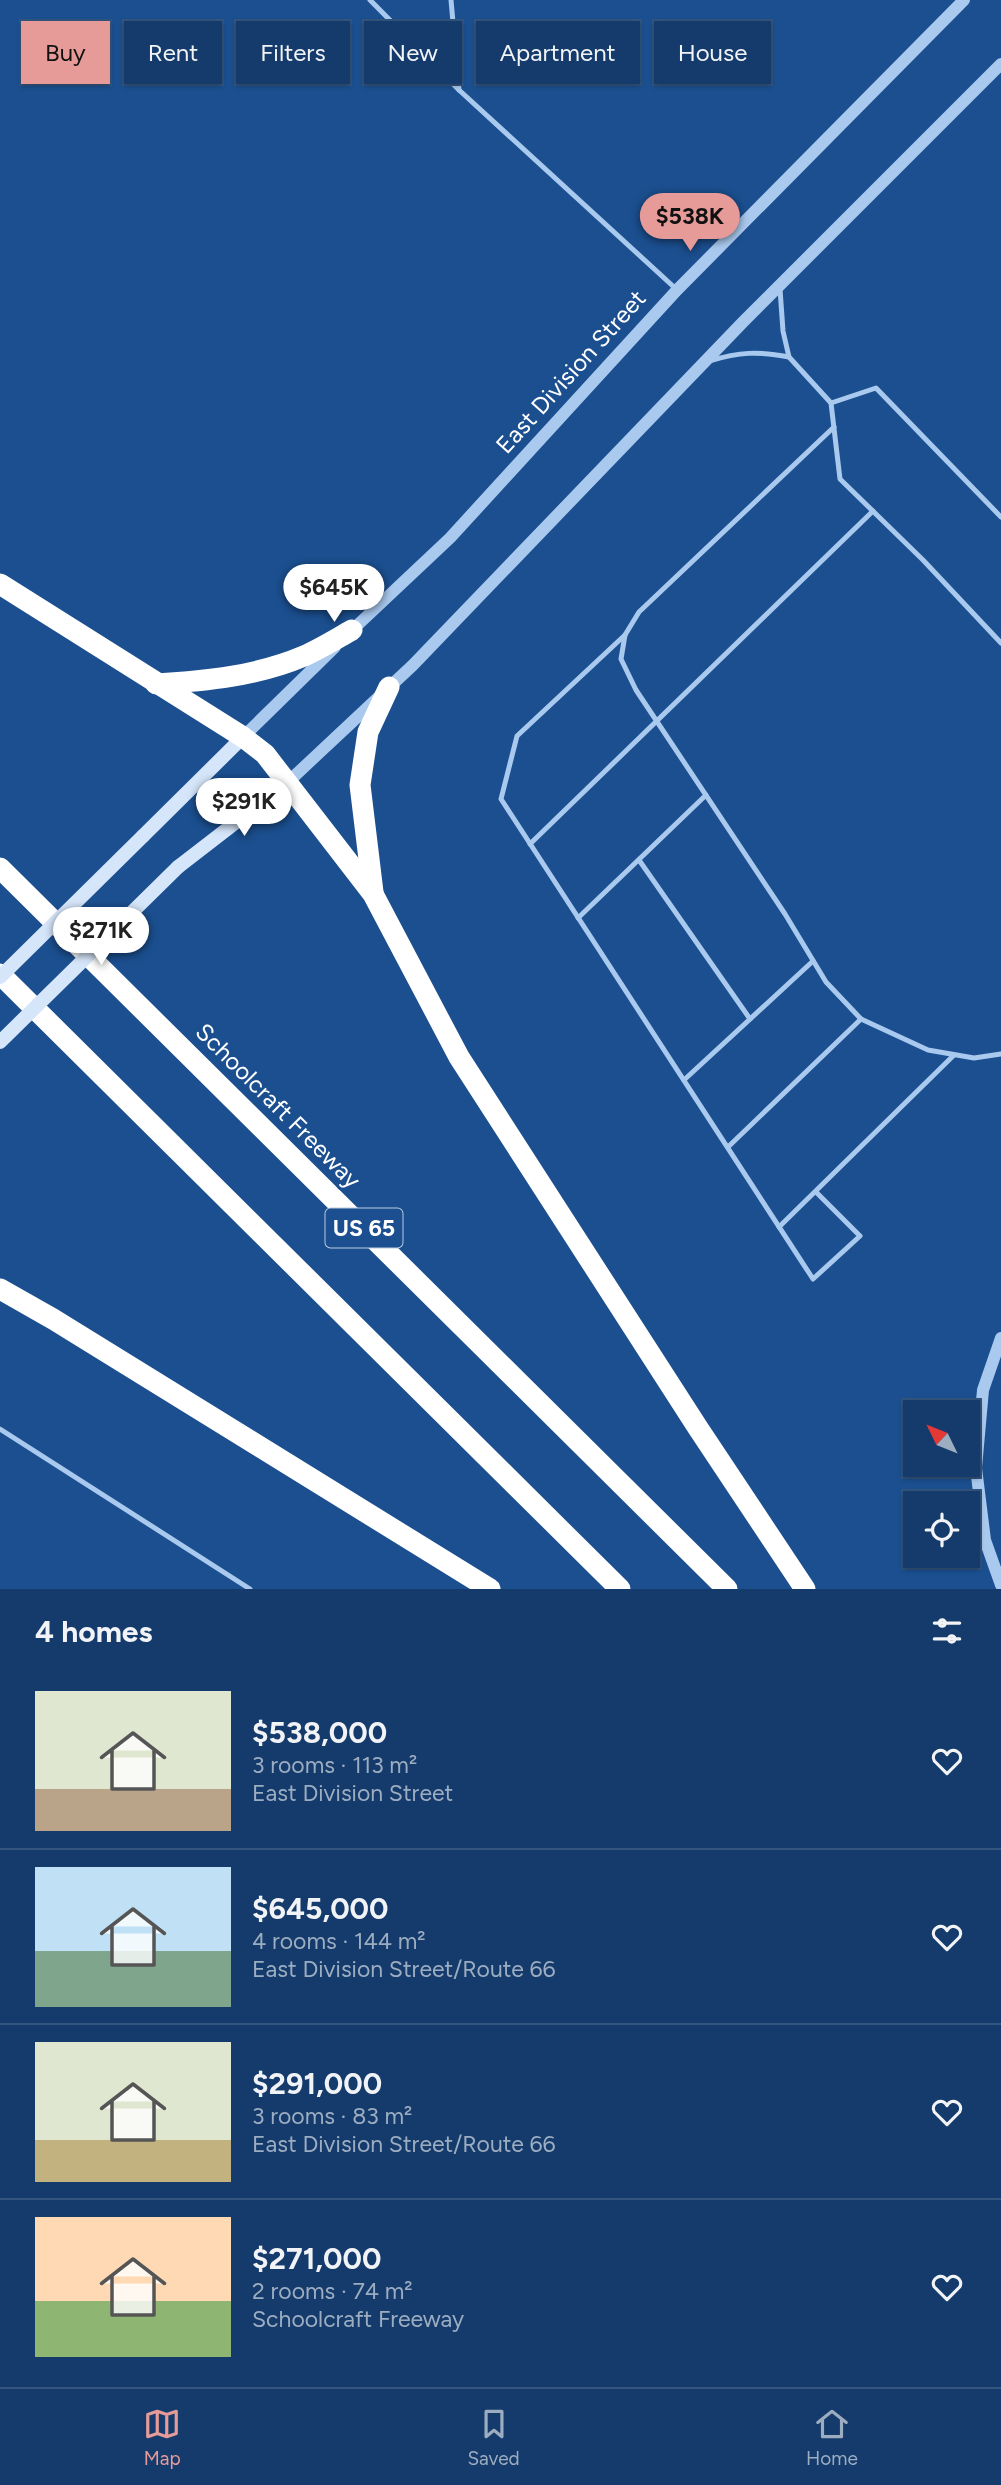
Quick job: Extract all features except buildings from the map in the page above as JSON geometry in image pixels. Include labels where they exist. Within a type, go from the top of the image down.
[{"type":"highway","points":[[0,584],[243,737],[265,754],[288,782],[373,894],[459,1057],[806,1589]]},
{"type":"highway","points":[[156,684],[213,681],[260,670],[303,656],[352,630]]},
{"type":"highway","points":[[373,894],[360,785],[368,732],[388,688]]},
{"type":"highway","name":"Schoolcraft Freeway","points":[[0,867],[727,1589]]},
{"type":"highway","name":"US 65","points":[[0,975],[183,1153],[620,1589]]},
{"type":"highway","points":[[0,1289],[490,1589]]},
{"type":"main road","points":[[0,975],[243,737]]},
{"type":"main road","points":[[0,1042],[178,867],[288,782]]},
{"type":"street","name":"East Division Street","points":[[243,737],[450,538],[677,290],[964,0]]},
{"type":"street","points":[[288,782],[388,688],[780,284],[1001,64]]},
{"type":"street","points":[[1001,1338],[983,1391],[975,1468],[985,1540],[1001,1585]]},
{"type":"lane","points":[[370,0],[459,90],[677,290]]},
{"type":"lane","points":[[451,0],[459,90]]},
{"type":"lane","points":[[780,284],[780,307],[789,357],[831,403],[840,479],[1001,643]]},
{"type":"lane","points":[[704,363],[740,352],[763,352],[789,357]]},
{"type":"lane","points":[[831,403],[876,388],[1001,517]]},
{"type":"lane","points":[[816,1192],[860,1236],[813,1279],[501,799],[517,736],[625,635],[639,612],[834,427]]},
{"type":"lane","points":[[530,844],[873,511]]},
{"type":"lane","points":[[625,635],[621,659],[636,690],[785,914],[826,982],[861,1019],[928,1050],[974,1058],[1001,1054]]},
{"type":"lane","points":[[578,918],[706,795]]},
{"type":"lane","points":[[639,860],[750,1019]]},
{"type":"lane","points":[[684,1080],[813,961]]},
{"type":"lane","points":[[728,1147],[861,1019]]},
{"type":"lane","points":[[779,1227],[954,1055]]},
{"type":"lane","points":[[0,1429],[250,1589]]}]
